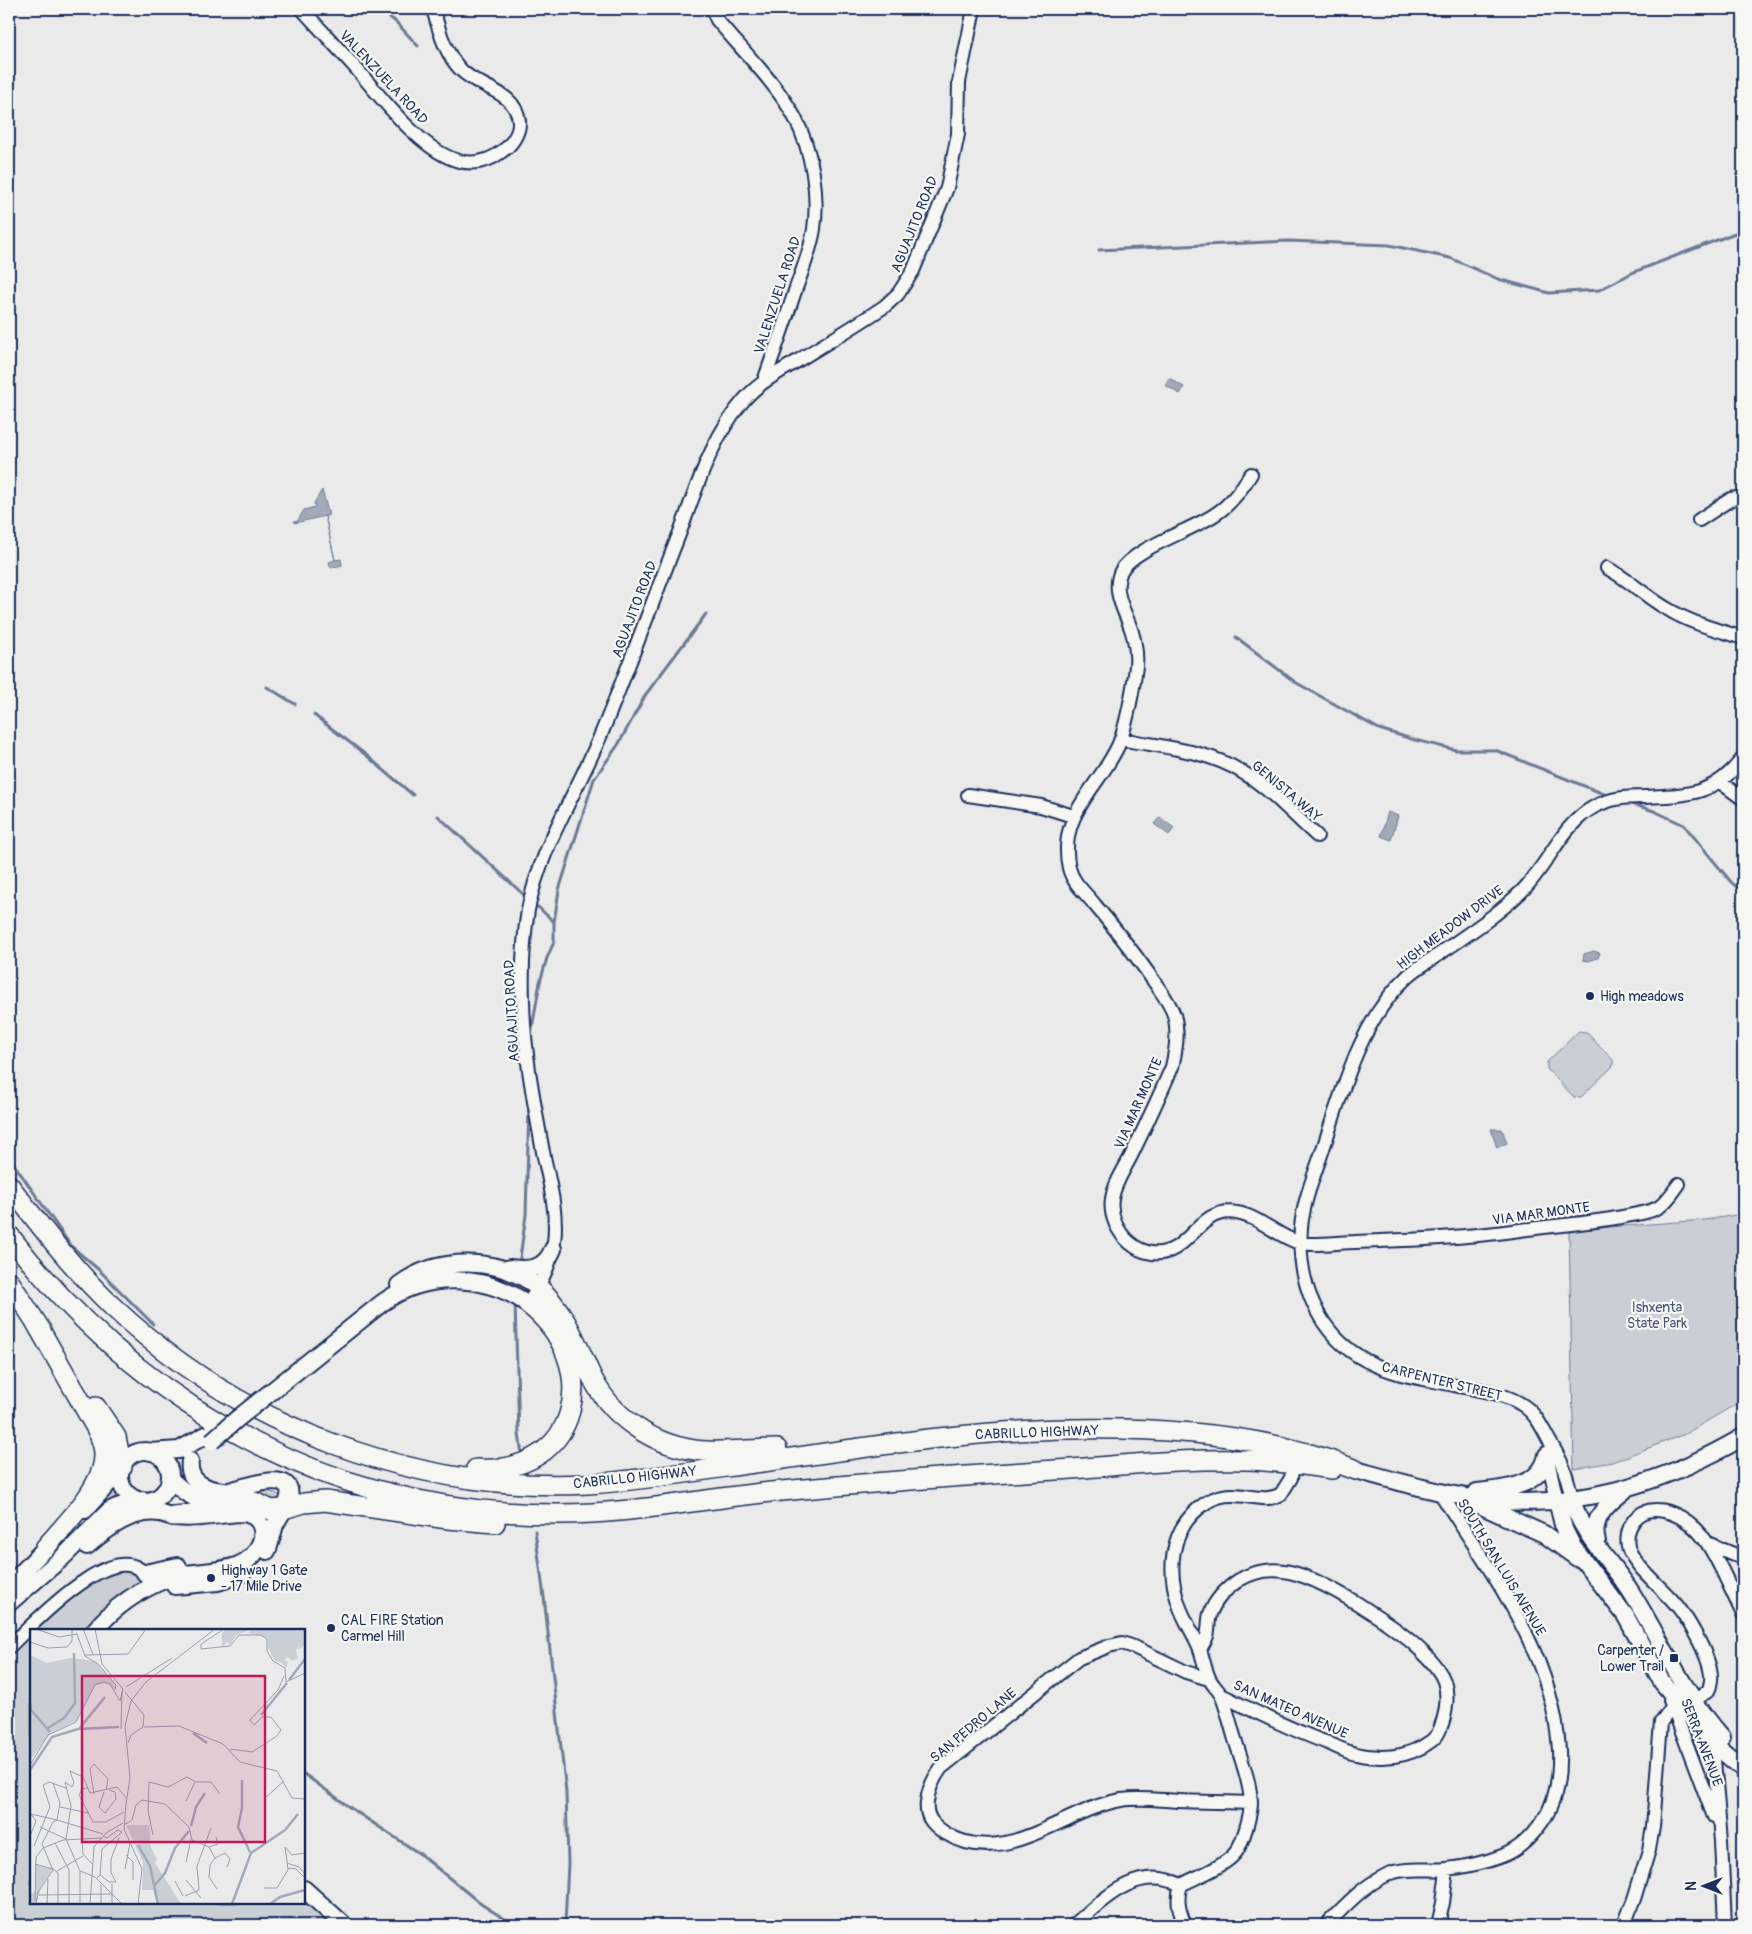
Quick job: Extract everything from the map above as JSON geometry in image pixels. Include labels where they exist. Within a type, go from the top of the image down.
[{"type":"highway","name":"CABRILLO HIGHWAY","points":[[9,1185],[81,1275],[126,1319],[175,1359],[227,1393],[282,1422],[341,1446],[421,1470],[484,1480],[526,1484],[569,1484],[629,1480],[901,1443],[1013,1431],[1096,1429],[1160,1432],[1223,1438],[1286,1448],[1328,1458],[1356,1470]]},
{"type":"highway","name":"CABRILLO HIGHWAY","points":[[9,1235],[68,1304],[130,1362],[192,1407],[271,1451],[350,1482],[432,1502],[516,1513],[600,1513],[767,1493],[914,1480],[1208,1460],[1250,1460],[1356,1470]]},
{"type":"highway","points":[[9,1281],[96,1428],[102,1442],[104,1454],[102,1467],[90,1492],[45,1548]]},
{"type":"highway","points":[[538,1287],[553,1302],[566,1320],[591,1376],[604,1397],[627,1420],[652,1437],[679,1447],[706,1451],[805,1449],[841,1451]]},
{"type":"highway","points":[[380,1459],[461,1468],[502,1469],[528,1461],[544,1451],[553,1442],[567,1420],[571,1408],[574,1391],[572,1374],[568,1357],[556,1334],[543,1317],[528,1304]]},
{"type":"highway","points":[[34,1321],[112,1429],[118,1444],[122,1468]]},
{"type":"highway","points":[[169,1515],[187,1515],[243,1500],[253,1501],[271,1510],[284,1509],[304,1503],[325,1502],[458,1520],[516,1523],[558,1521],[600,1513]]},
{"type":"main road","points":[[9,1586],[95,1500],[122,1468],[126,1459],[133,1454],[141,1452],[179,1450],[209,1438],[237,1419],[382,1303],[401,1284],[430,1270],[454,1264],[495,1266],[521,1270],[533,1269],[545,1262],[553,1249]]},
{"type":"main road","points":[[495,1266],[517,1274],[538,1287]]},
{"type":"main road","points":[[382,1303],[419,1286],[441,1281],[462,1280],[498,1288],[528,1304]]},
{"type":"main road","name":"CABRILLO HIGHWAY","points":[[1356,1470],[1457,1495],[1508,1501],[1564,1500],[1628,1488],[1667,1476],[1696,1464],[1743,1437]]},
{"type":"main road","points":[[170,1478],[190,1461],[209,1438]]},
{"type":"main road","points":[[1457,1495],[1509,1488],[1526,1482],[1540,1472],[1548,1448]]},
{"type":"main road","points":[[9,1603],[46,1573],[106,1514],[117,1507],[140,1500],[154,1499],[160,1495],[170,1478],[168,1468],[164,1460],[149,1452]]},
{"type":"main road","points":[[190,1461],[191,1473],[200,1484],[215,1490],[234,1491]]},
{"type":"main road","points":[[122,1468],[121,1479],[124,1489],[132,1497],[140,1500],[153,1510],[169,1515]]},
{"type":"main road","points":[[148,1579],[200,1584],[218,1582],[241,1574],[254,1566],[264,1555],[288,1499],[289,1492],[286,1485],[281,1481],[266,1480],[209,1497],[194,1497],[187,1494],[170,1478]]},
{"type":"main road","points":[[1603,1556],[1595,1536],[1596,1522],[1608,1505],[1628,1488]]},
{"type":"main road","points":[[1457,1495],[1544,1534],[1591,1570]]},
{"type":"main road","name":"CARPENTER STREET","points":[[1564,1500],[1578,1514],[1603,1556],[1630,1590],[1683,1711],[1710,1724],[1730,1745],[1743,1768]]},
{"type":"main road","name":"CARPENTER STREET","points":[[1564,1500],[1566,1534],[1578,1553],[1625,1614],[1662,1682],[1683,1711],[1715,1745],[1743,1768]]},
{"type":"main road","points":[[46,1573],[73,1557],[106,1530],[142,1513],[192,1519],[243,1513],[254,1516],[261,1525],[262,1538],[257,1550],[243,1563],[228,1568],[148,1579],[96,1629]]},
{"type":"main road","points":[[305,1890],[344,1925]]},
{"type":"street","name":"VALENZUELA ROAD","points":[[302,9],[387,105],[438,152],[457,160],[471,163],[491,159],[508,148],[514,139],[519,121],[516,113],[511,103],[503,95],[468,77],[460,69],[440,36],[433,9]]},
{"type":"street","name":"VALENZUELA ROAD","points":[[712,9],[717,20],[780,94],[795,118],[806,142],[812,173],[815,206],[814,230],[804,266],[764,381]]},
{"type":"street","name":"AGUAJITO ROAD","points":[[528,1304],[545,1275],[553,1249],[555,1234],[554,1207],[533,1096],[523,1001],[523,956],[528,910],[539,874],[553,837],[600,736],[716,442],[744,399],[764,381],[885,306],[908,282],[947,188],[958,134],[959,82],[974,9]]},
{"type":"street","name":"VIA MAR MONTE","points":[[1252,474],[1231,502],[1218,513],[1194,527],[1138,554],[1126,564],[1121,572],[1117,589],[1132,633],[1136,665],[1121,739],[1073,816],[1069,830],[1067,846],[1070,871],[1080,888],[1138,957],[1174,1014],[1176,1027],[1175,1053],[1172,1067],[1114,1193],[1111,1210],[1113,1221],[1118,1231],[1123,1238],[1140,1249],[1157,1253],[1175,1248],[1207,1219],[1217,1214],[1232,1212],[1245,1215],[1300,1243],[1427,1240],[1481,1236],[1622,1217],[1657,1208],[1664,1203],[1679,1184]]},
{"type":"street","points":[[1699,520],[1730,499],[1743,496]]},
{"type":"street","points":[[1607,568],[1622,576],[1646,596],[1672,612],[1743,638]]},
{"type":"street","name":"GENISTA WAY","points":[[1121,739],[1201,755],[1221,761],[1257,782],[1318,836]]},
{"type":"street","name":"HIGH MEADOW DRIVE","points":[[1300,1243],[1306,1201],[1354,1063],[1376,1015],[1398,986],[1410,974],[1466,936],[1520,892],[1537,874],[1569,829],[1591,808],[1621,797],[1687,794],[1704,790],[1732,773],[1743,758]]},
{"type":"street","points":[[1720,782],[1743,800]]},
{"type":"street","points":[[968,795],[1041,806],[1073,816]]},
{"type":"street","name":"CARPENTER STREET","points":[[1300,1243],[1304,1280],[1311,1301],[1332,1333],[1366,1361],[1398,1373],[1495,1394],[1517,1402],[1529,1410],[1540,1421],[1564,1500]]},
{"type":"street","points":[[1074,1925],[1106,1899],[1138,1880],[1156,1878],[1181,1885],[1235,1854],[1244,1833],[1251,1803],[1242,1762],[1221,1695],[1209,1679],[1200,1650],[1179,1605],[1175,1590],[1172,1560],[1180,1532],[1192,1514],[1200,1507],[1216,1497],[1236,1494],[1267,1498],[1281,1494],[1291,1478],[1294,1464]]},
{"type":"street","name":"SOUTH SAN LUIS AVENUE","points":[[1326,1925],[1358,1893],[1386,1875],[1406,1870],[1446,1869],[1501,1856],[1512,1851],[1527,1840],[1547,1815],[1554,1799],[1560,1761],[1550,1692],[1533,1647],[1504,1593],[1439,1491]]},
{"type":"street","points":[[1661,1736],[1683,1711],[1709,1690],[1711,1674],[1703,1652],[1683,1614],[1629,1550],[1627,1542],[1628,1531],[1637,1516],[1642,1511],[1652,1509],[1677,1516],[1697,1530],[1707,1542],[1743,1614]]},
{"type":"street","points":[[1707,1542],[1743,1558]]},
{"type":"street","points":[[9,1647],[66,1594],[102,1571],[122,1564],[131,1565],[148,1579]]},
{"type":"street","name":"SAN MATEO AVENUE","points":[[1200,1650],[1207,1636],[1210,1614],[1216,1602],[1230,1587],[1248,1575],[1260,1571],[1296,1573],[1327,1585],[1378,1615],[1405,1637],[1439,1672],[1444,1682],[1446,1708],[1438,1735],[1408,1754],[1388,1757],[1356,1754],[1301,1733],[1221,1695]]},
{"type":"street","name":"SAN PEDRO LANE","points":[[1209,1679],[1186,1672],[1122,1643],[1089,1654],[1065,1669],[941,1768],[931,1786],[926,1811],[935,1826],[960,1842],[988,1846],[1004,1844],[1090,1810],[1123,1800],[1251,1803]]},
{"type":"street","points":[[1624,1925],[1642,1874],[1653,1827],[1661,1722],[1683,1711]]},
{"type":"street","name":"SERRA AVENUE","points":[[1683,1711],[1722,1841]]},
{"type":"street","name":"CARPENTER STREET","points":[[1710,1724],[1715,1745]]},
{"type":"street","name":"SERRA AVENUE","points":[[1715,1745],[1714,1760],[1722,1841],[1725,1925]]},
{"type":"street","points":[[1438,1925],[1446,1869]]},
{"type":"street","points":[[1181,1885],[1178,1902],[1179,1912],[1186,1925]]},
{"type":"green space","points":[[1579,1031],[1586,1032],[1613,1060],[1613,1066],[1581,1097],[1574,1097],[1547,1069],[1547,1062]]},
{"type":"green space","name":"Ishxenta State Park","points":[[1743,1214],[1743,1400],[1685,1434],[1612,1462],[1574,1469],[1569,1230],[1705,1220]]},
{"type":"green space","points":[[114,1488],[116,1493],[113,1501],[34,1576],[30,1570]]},
{"type":"green space","points":[[259,1491],[275,1493],[282,1499],[277,1503],[259,1497]]},
{"type":"green space","points":[[122,1564],[151,1586],[96,1629],[30,1629],[30,1904],[305,1904],[305,1890],[344,1925],[9,1925],[9,1647],[57,1602]]},
{"type":"water","points":[[1169,378],[1184,387],[1180,394],[1165,385]]},
{"type":"water","points":[[322,490],[329,515],[295,523],[294,521],[297,522],[304,510],[315,507],[314,503]]},
{"type":"water","points":[[341,559],[342,565],[331,568],[329,562]]},
{"type":"water","points":[[1388,812],[1398,816],[1391,840],[1381,836]]},
{"type":"water","points":[[1160,817],[1174,828],[1169,835],[1154,824]]},
{"type":"water","points":[[1594,951],[1600,953],[1598,958],[1588,961],[1583,960],[1584,954]]},
{"type":"water","points":[[1491,1129],[1502,1129],[1507,1143],[1497,1148]]},
{"type":"waterway","points":[[379,9],[396,22],[418,46]]},
{"type":"waterway","points":[[1099,250],[1288,241],[1389,245],[1450,258],[1498,279],[1549,293],[1599,290],[1634,272],[1743,230]]},
{"type":"waterway","points":[[531,1034],[540,982],[554,942],[554,922],[559,890],[594,779],[618,745],[646,694],[706,614]]},
{"type":"waterway","points":[[1236,637],[1295,682],[1379,729],[1456,750],[1495,750],[1604,794]]},
{"type":"waterway","points":[[267,687],[295,704]]},
{"type":"waterway","points":[[314,715],[366,755],[413,795]]},
{"type":"waterway","points":[[1629,803],[1654,811],[1684,825],[1731,882],[1743,893]]},
{"type":"waterway","points":[[438,816],[524,895]]},
{"type":"waterway","points":[[538,907],[554,922]]},
{"type":"waterway","points":[[520,1258],[526,1215],[529,1106]]},
{"type":"waterway","points":[[9,1157],[71,1246],[99,1270],[153,1324]]},
{"type":"waterway","points":[[515,1304],[519,1434],[522,1455]]},
{"type":"waterway","points":[[535,1531],[566,1792],[568,1863],[565,1925]]},
{"type":"waterway","points":[[305,1775],[352,1809],[420,1854],[481,1904],[514,1925]]},
{"type":"place","name":"High meadows","points":[[1590,996]]},
{"type":"place","name":"Highway 1 Gate - 17 Mile Drive","points":[[211,1578]]},
{"type":"place","name":"CAL FIRE Station Carmel Hill","points":[[331,1628]]},
{"type":"place","name":"Carpenter / Lower Trail","points":[[1674,1658]]}]
